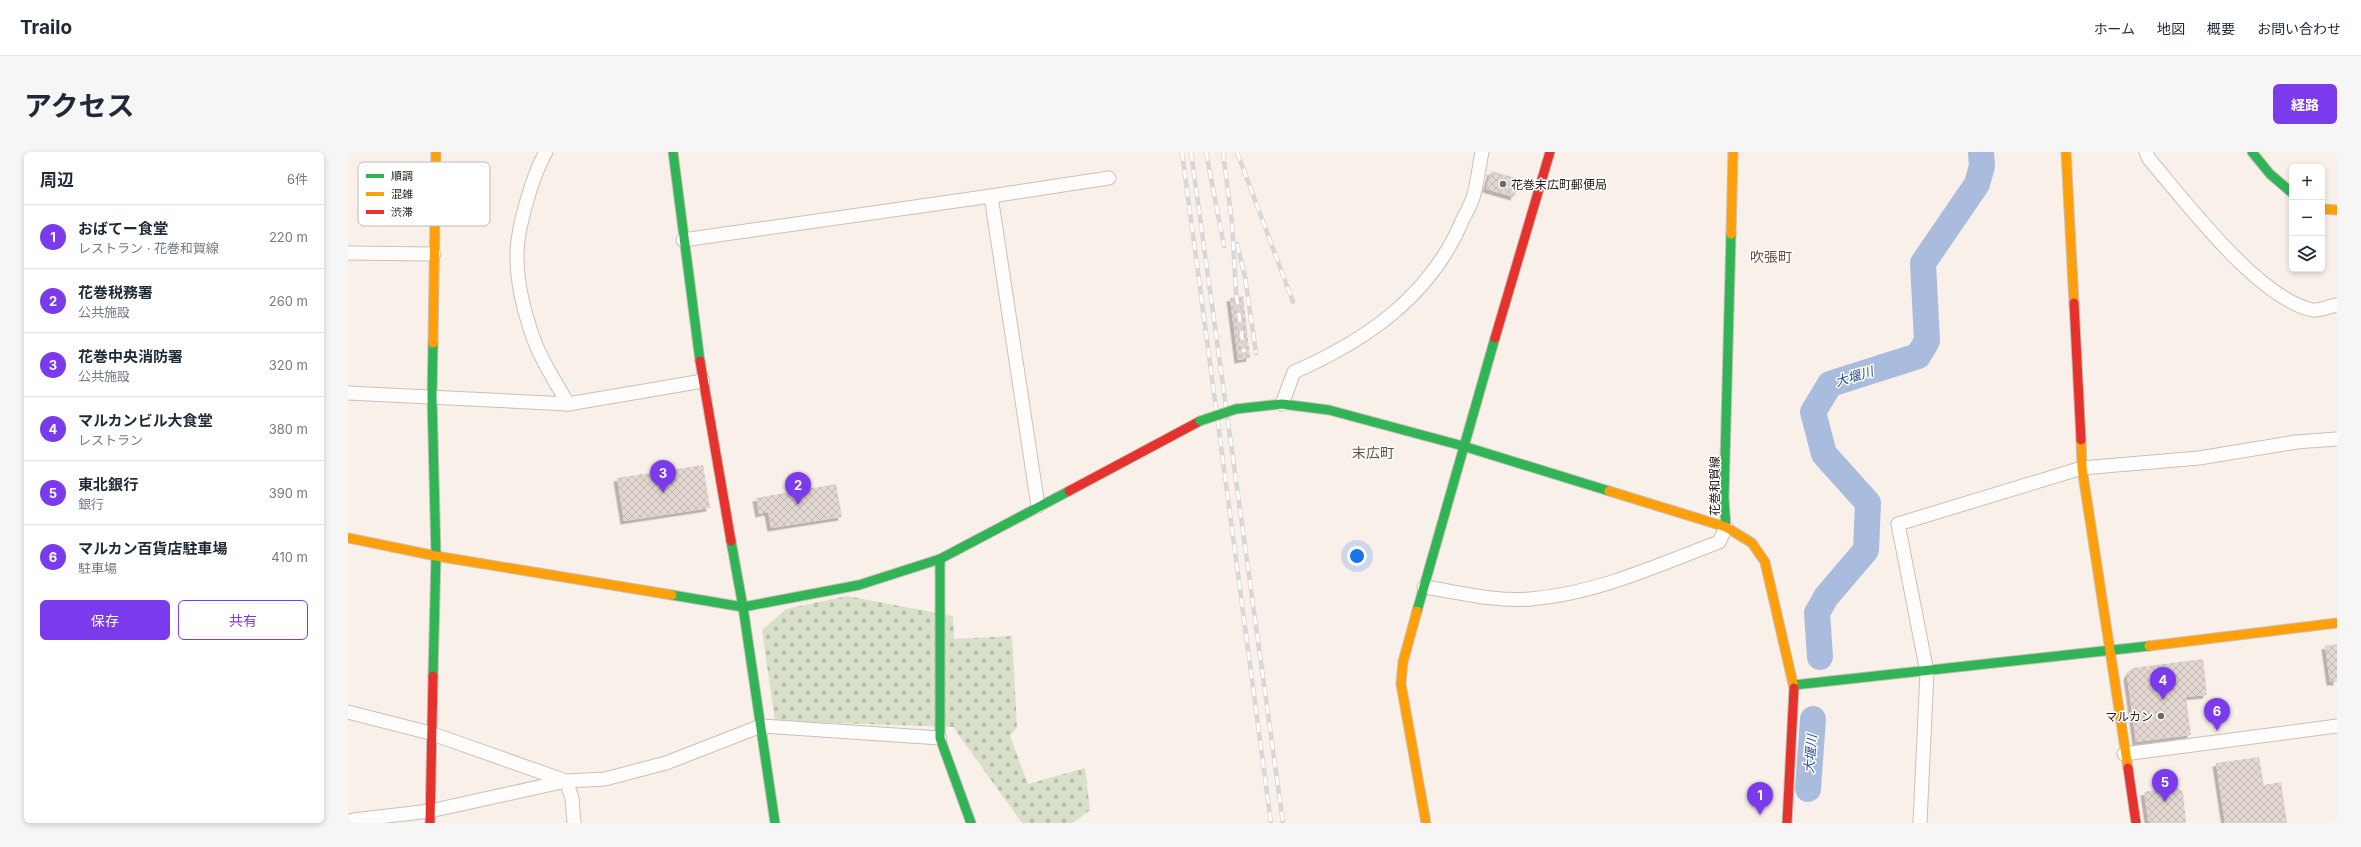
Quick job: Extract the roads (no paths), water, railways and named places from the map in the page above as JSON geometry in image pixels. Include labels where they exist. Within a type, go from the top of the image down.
[{"type":"street","points":[[436,152],[436,162]]},
{"type":"street","points":[[546,152],[541,160],[523,213],[516,256],[524,304],[534,341],[568,404]]},
{"type":"street","points":[[673,152],[683,240],[704,381],[743,607],[775,823]]},
{"type":"street","points":[[1282,404],[1294,372],[1330,356],[1371,330],[1400,309],[1431,276],[1455,238],[1474,195],[1482,152]]},
{"type":"street","points":[[1426,823],[1401,684],[1403,662],[1463,446],[1550,152]]},
{"type":"street","name":"花巻和賀線","points":[[1734,152],[1724,498],[1726,526],[1752,542],[1765,562],[1794,685],[1787,823]]},
{"type":"street","points":[[2066,152],[2082,468],[2124,754],[2136,823]]},
{"type":"street","points":[[2146,152],[2149,159],[2236,260],[2280,295],[2314,310],[2337,305]]},
{"type":"street","points":[[2252,152],[2270,174],[2289,190]]},
{"type":"street","points":[[683,240],[1109,178]]},
{"type":"street","points":[[991,196],[1038,506]]},
{"type":"street","points":[[2325,209],[2337,210]]},
{"type":"street","points":[[430,817],[430,734],[436,556],[432,397],[435,226]]},
{"type":"street","points":[[348,253],[434,254]]},
{"type":"street","points":[[348,393],[568,404],[704,381]]},
{"type":"street","points":[[348,538],[436,556],[743,607],[859,585],[940,559],[1200,421],[1236,409],[1282,404],[1329,410],[1463,446],[1726,526],[1720,542],[1619,580],[1576,592],[1530,599],[1502,599],[1424,587]]},
{"type":"street","points":[[1920,823],[1928,672],[1898,524],[2082,468],[2199,458],[2296,442],[2337,439]]},
{"type":"street","points":[[940,559],[940,738],[971,823]]},
{"type":"street","points":[[1794,685],[1928,672],[2337,623]]},
{"type":"street","points":[[348,712],[430,734],[566,781]]},
{"type":"street","points":[[348,822],[353,820],[430,817],[566,781],[605,779],[666,763],[761,726],[940,738]]},
{"type":"street","points":[[2124,754],[2337,726]]},
{"type":"street","points":[[566,781],[572,798],[574,823]]},
{"type":"waterway","name":"大堰川","points":[[1820,657],[1817,613],[1826,597],[1866,550],[1868,503],[1824,454],[1813,412],[1830,384],[1918,356],[1927,341],[1923,263],[1977,184],[1982,166],[1981,152]]},
{"type":"waterway","name":"大堰川","points":[[1808,789],[1813,719]]},
{"type":"railway","points":[[1182,152],[1271,823]]},
{"type":"railway","points":[[1191,152],[1283,823]]},
{"type":"railway","points":[[1206,152],[1224,246]]},
{"type":"railway","points":[[1223,152],[1232,223],[1236,292],[1244,352]]},
{"type":"railway","points":[[1237,152],[1293,302]]},
{"type":"railway","points":[[1237,244],[1245,277],[1256,353]]},
{"type":"place","name":"花巻末広町郵便局","points":[[1503,184]]},
{"type":"place","name":"花巻中央消防署","points":[[663,493]]},
{"type":"place","name":"花巻税務署","points":[[798,505]]},
{"type":"place","name":"マルカンビル大食堂","points":[[2163,700]]},
{"type":"place","name":"マルカン","points":[[2161,716]]},
{"type":"place","name":"マルカン百貨店駐車場","points":[[2217,731]]},
{"type":"place","name":"東北銀行","points":[[2165,802]]},
{"type":"place","name":"おばてー食堂","points":[[1760,815]]},
{"type":"district","name":"吹張町","points":[[1771,256]]},
{"type":"district","name":"末広町","points":[[1373,452]]}]
